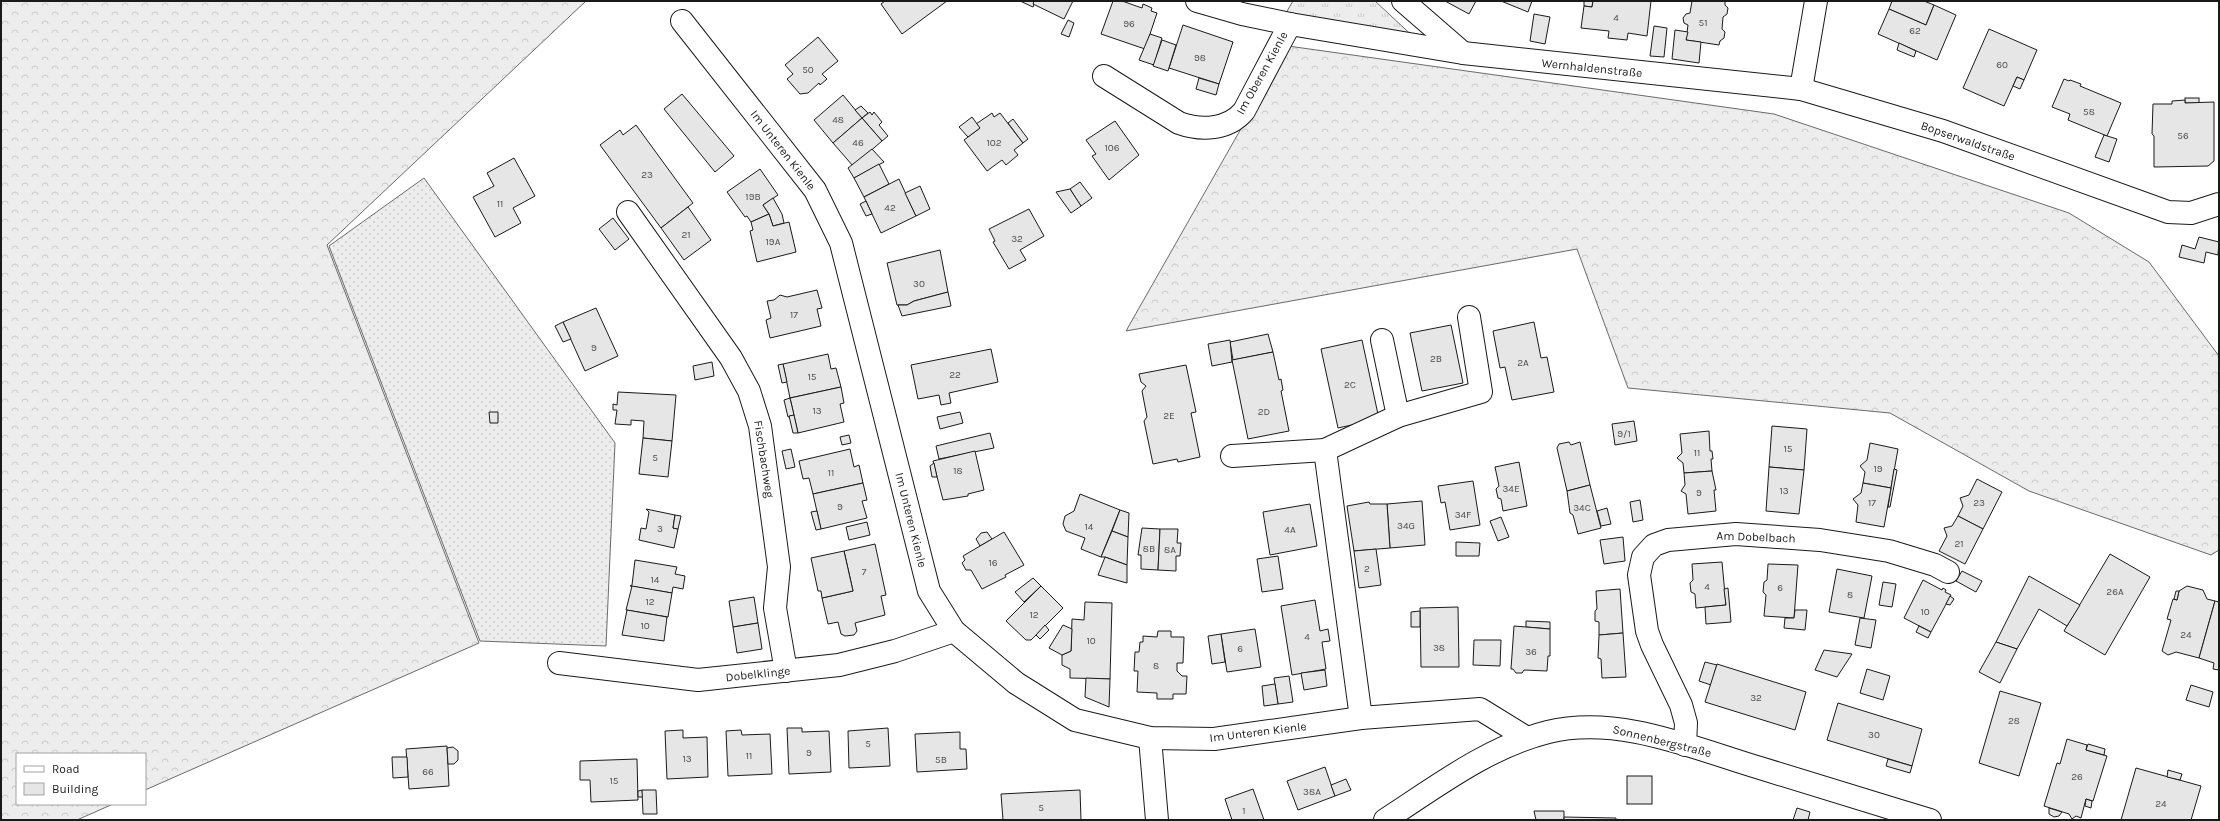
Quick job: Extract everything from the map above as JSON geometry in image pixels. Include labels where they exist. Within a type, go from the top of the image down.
[{"type":"street","name":"Im Oberen Kienle","points":[[1197,1],[1242,14],[1290,24],[1463,53]]},
{"type":"street","points":[[1403,1],[1463,53]]},
{"type":"street","points":[[1801,89],[1816,1]]},
{"type":"street","name":"Im Unteren Kienle","points":[[682,21],[815,190],[841,243],[929,591],[954,631],[1016,683],[1075,720],[1150,738],[1214,739],[1361,718],[1480,709],[1527,738]]},
{"type":"street","name":"Im Oberen Kienle","points":[[1104,76],[1179,123],[1192,128],[1223,125],[1237,118],[1244,111],[1290,24]]},
{"type":"street","name":"Wernhaldenstraße","points":[[1463,53],[1801,89]]},
{"type":"street","name":"Bopserwaldstraße","points":[[1801,89],[1943,131],[2168,212],[2191,213],[2219,204]]},
{"type":"street","name":"Fischbachweg","points":[[628,212],[731,358],[749,391],[760,426],[780,567],[775,608],[786,671]]},
{"type":"street","points":[[1232,456],[1325,450],[1398,416],[1481,392],[1469,317]]},
{"type":"street","points":[[1382,340],[1398,416]]},
{"type":"street","points":[[1325,450],[1361,718]]},
{"type":"street","name":"Am Dobelbach","points":[[1685,745],[1684,717],[1681,705],[1652,645],[1647,631],[1638,575],[1644,556],[1654,545],[1668,540],[1736,534],[1820,540],[1889,551],[1934,565],[1948,572]]},
{"type":"street","name":"Dobelklinge","points":[[559,663],[698,680],[838,665],[895,651],[954,631]]},
{"type":"street","name":"Sonnenbergstraße","points":[[1385,820],[1471,765],[1499,749],[1527,738],[1549,732],[1588,726],[1636,732],[1685,745],[1930,820]]},
{"type":"street","points":[[1150,738],[1157,820]]},
{"type":"green space","points":[[1,1],[586,1],[327,245],[479,643],[146,790],[146,753],[16,753],[16,805],[111,805],[77,820],[1,820]]},
{"type":"green space","points":[[1293,1],[1375,1],[1419,42],[1279,25]]},
{"type":"green space","points":[[1288,46],[1774,114],[2069,213],[2149,262],[2219,356],[2219,550],[2211,555],[2029,491],[1890,413],[1628,388],[1577,249],[1126,331]]},
{"type":"green space","points":[[424,178],[615,443],[606,646],[480,641],[329,246]]},
{"type":"building","points":[[885,1],[947,1],[902,34],[881,4]]},
{"type":"building","points":[[1020,1],[1034,1],[1033,7]]},
{"type":"building","points":[[1034,1],[1073,1],[1064,19],[1033,4]]},
{"type":"building","points":[[1113,1],[1122,1],[1142,8],[1143,4],[1152,8],[1151,11],[1157,13],[1145,49],[1101,34]]},
{"type":"building","points":[[1445,1],[1476,1],[1469,14]]},
{"type":"building","points":[[1501,1],[1532,1],[1528,12]]},
{"type":"building","points":[[1584,1],[1593,1],[1592,7],[1584,6]]},
{"type":"building","points":[[1593,1],[1651,1],[1647,36],[1628,33],[1627,40],[1608,38],[1609,31],[1581,28],[1584,6],[1592,7]]},
{"type":"building","points":[[1692,1],[1725,1],[1725,5],[1728,8],[1727,14],[1723,17],[1722,29],[1725,32],[1724,38],[1720,41],[1719,45],[1686,40],[1688,25],[1684,23],[1683,18],[1686,14],[1690,13]]},
{"type":"building","points":[[1892,1],[1924,1],[1934,5],[1926,25],[1889,9]]},
{"type":"building","points":[[1934,5],[1956,15],[1937,60],[1878,34],[1889,9],[1926,25]]},
{"type":"building","points":[[1534,14],[1550,17],[1545,44],[1530,41]]},
{"type":"building","points":[[1068,20],[1074,23],[1069,37],[1061,34]]},
{"type":"building","points":[[1183,25],[1233,42],[1219,84],[1169,68]]},
{"type":"building","points":[[1654,26],[1667,28],[1664,57],[1650,56]]},
{"type":"building","points":[[1989,29],[2037,50],[2024,80],[2017,77],[2004,106],[1963,88]]},
{"type":"building","points":[[1675,30],[1688,32],[1686,40],[1701,42],[1699,63],[1672,59]]},
{"type":"building","points":[[1150,34],[1162,38],[1154,65],[1139,60]]},
{"type":"building","points":[[818,37],[838,61],[822,74],[827,79],[820,85],[819,83],[808,93],[800,94],[787,79],[793,74],[785,65]]},
{"type":"building","points":[[1162,40],[1176,45],[1168,71],[1153,66]]},
{"type":"building","points":[[1899,43],[1916,51],[1914,57],[1897,50]]},
{"type":"building","points":[[2017,77],[2024,80],[2020,89],[2013,86]]},
{"type":"building","points":[[1199,78],[1219,84],[1216,95],[1196,89]]},
{"type":"building","points":[[2064,79],[2081,84],[2080,86],[2121,103],[2107,136],[2068,120],[2070,114],[2052,107]]},
{"type":"building","points":[[682,94],[734,156],[715,172],[664,109]]},
{"type":"building","points":[[843,95],[862,118],[833,143],[814,120]]},
{"type":"building","points":[[2185,98],[2199,98],[2199,103],[2185,103]]},
{"type":"building","points":[[2185,100],[2185,103],[2214,102],[2214,161],[2208,166],[2154,167],[2154,136],[2152,134],[2153,104],[2172,104],[2172,101]]},
{"type":"building","points":[[861,106],[868,113],[862,118],[855,110]]},
{"type":"building","points":[[870,112],[872,115],[874,112],[882,122],[879,125],[888,136],[882,141],[862,118]]},
{"type":"building","points":[[992,113],[994,117],[1000,113],[1023,143],[1014,150],[1018,155],[1006,165],[1002,160],[987,171],[964,140],[980,128],[976,124]]},
{"type":"building","points":[[972,117],[980,128],[968,137],[959,127]]},
{"type":"building","points":[[862,118],[882,141],[853,166],[833,143]]},
{"type":"building","points":[[1013,119],[1028,139],[1023,143],[1008,123]]},
{"type":"building","points":[[1115,121],[1139,155],[1109,180],[1092,156],[1096,154],[1086,140]]},
{"type":"building","points":[[636,125],[693,203],[661,228],[600,145],[620,130],[623,135]]},
{"type":"building","points":[[2104,135],[2117,139],[2109,162],[2095,157]]},
{"type":"building","points":[[872,149],[884,162],[854,178],[848,168]]},
{"type":"building","points":[[514,158],[535,196],[513,208],[521,223],[495,237],[473,197],[494,186],[487,173]]},
{"type":"building","points":[[879,164],[889,184],[864,197],[854,178]]},
{"type":"building","points":[[760,169],[778,195],[763,205],[769,214],[751,222],[747,216],[745,217],[727,192]]},
{"type":"building","points":[[899,179],[916,216],[881,233],[864,197]]},
{"type":"building","points":[[1080,182],[1092,198],[1081,206],[1070,189]]},
{"type":"building","points":[[920,186],[930,209],[916,216],[905,193]]},
{"type":"building","points":[[1070,189],[1081,206],[1071,213],[1056,192]]},
{"type":"building","points":[[773,198],[782,214],[784,223],[773,226],[769,214],[763,205]]},
{"type":"building","points":[[866,201],[872,214],[866,216],[860,204]]},
{"type":"building","points":[[688,207],[711,240],[684,260],[661,228]]},
{"type":"building","points":[[1029,209],[1044,236],[1020,250],[1026,260],[1009,269],[993,242],[995,241],[989,229]]},
{"type":"building","points":[[769,214],[773,226],[789,222],[796,252],[757,262],[750,231],[753,230],[751,222]]},
{"type":"building","points":[[613,218],[629,239],[615,250],[599,229]]},
{"type":"building","points":[[2199,237],[2219,242],[2218,255],[2206,252],[2204,263],[2179,257],[2182,245],[2195,249]]},
{"type":"building","points":[[940,250],[948,292],[914,301],[907,305],[897,305],[887,263]]},
{"type":"building","points":[[817,290],[822,308],[817,309],[821,326],[770,338],[766,320],[771,318],[767,301],[774,300],[780,295],[787,297]]},
{"type":"building","points":[[948,292],[951,306],[902,316],[898,305],[907,305],[914,301]]},
{"type":"building","points":[[596,308],[618,356],[585,371],[563,322]]},
{"type":"building","points":[[563,322],[571,339],[563,342],[555,326]]},
{"type":"building","points":[[1534,322],[1541,358],[1547,357],[1554,392],[1512,400],[1505,367],[1500,368],[1493,331]]},
{"type":"building","points":[[1451,325],[1463,383],[1422,391],[1410,333]]},
{"type":"building","points":[[1268,334],[1273,352],[1233,360],[1230,342]]},
{"type":"building","points":[[1230,340],[1232,362],[1212,366],[1208,344]]},
{"type":"building","points":[[1362,340],[1379,419],[1338,428],[1321,349]]},
{"type":"building","points":[[991,349],[998,382],[949,393],[951,403],[941,405],[939,395],[918,399],[911,365]]},
{"type":"building","points":[[1273,352],[1279,380],[1281,379],[1283,390],[1281,391],[1289,431],[1248,439],[1232,360]]},
{"type":"building","points":[[828,354],[831,369],[836,368],[841,387],[790,398],[783,364]]},
{"type":"building","points":[[712,362],[714,376],[695,380],[693,366]]},
{"type":"building","points":[[783,364],[787,382],[782,383],[778,365]]},
{"type":"building","points":[[1186,365],[1196,412],[1191,413],[1200,457],[1178,462],[1177,459],[1153,464],[1144,421],[1147,417],[1142,391],[1146,386],[1141,382],[1139,374]]},
{"type":"building","points":[[841,387],[844,403],[840,404],[844,422],[798,433],[790,398]]},
{"type":"building","points":[[618,392],[676,395],[672,441],[643,438],[644,421],[631,420],[631,425],[615,424],[617,410],[613,410],[613,404],[617,405]]},
{"type":"building","points":[[790,398],[794,415],[788,417],[784,400]]},
{"type":"building","points":[[489,412],[498,412],[498,423],[490,423]]},
{"type":"building","points":[[960,412],[963,423],[940,429],[937,417]]},
{"type":"building","points":[[794,415],[798,433],[793,433],[789,416]]},
{"type":"building","points":[[1634,421],[1637,441],[1615,445],[1612,424]]},
{"type":"building","points":[[1772,426],[1807,429],[1804,470],[1769,467]]},
{"type":"building","points":[[1709,431],[1710,451],[1712,451],[1713,459],[1711,459],[1712,471],[1684,473],[1683,463],[1677,458],[1682,453],[1680,434]]},
{"type":"building","points":[[990,433],[994,448],[939,459],[936,446]]},
{"type":"building","points":[[849,435],[851,443],[842,445],[840,437]]},
{"type":"building","points":[[643,438],[672,441],[668,477],[639,474]]},
{"type":"building","points":[[1569,442],[1571,445],[1580,442],[1590,485],[1567,491],[1557,448],[1559,444]]},
{"type":"building","points":[[1870,443],[1898,449],[1891,488],[1863,483],[1865,472],[1860,466],[1867,460]]},
{"type":"building","points":[[791,449],[795,467],[786,469],[782,451]]},
{"type":"building","points":[[850,449],[854,467],[859,465],[863,483],[813,494],[809,478],[803,479],[799,461]]},
{"type":"building","points":[[975,451],[984,490],[968,494],[968,496],[943,500],[933,461]]},
{"type":"building","points":[[1519,462],[1527,506],[1503,511],[1501,499],[1498,498],[1496,489],[1499,486],[1495,467]]},
{"type":"building","points":[[934,463],[937,477],[932,477],[930,466]]},
{"type":"building","points":[[1769,467],[1804,470],[1799,514],[1766,511]]},
{"type":"building","points":[[1894,469],[1897,470],[1890,507],[1888,507]]},
{"type":"building","points":[[1712,471],[1716,490],[1714,490],[1716,511],[1688,514],[1686,494],[1681,491],[1685,485],[1684,473]]},
{"type":"building","points":[[1977,479],[2002,492],[1983,529],[1958,516],[1963,506],[1960,498],[1969,495]]},
{"type":"building","points":[[1473,481],[1480,525],[1450,530],[1445,502],[1441,503],[1438,486]]},
{"type":"building","points":[[863,483],[867,500],[862,501],[867,518],[821,529],[813,494]]},
{"type":"building","points":[[1863,483],[1891,488],[1884,527],[1856,522],[1858,505],[1853,499],[1861,493]]},
{"type":"building","points":[[1590,485],[1601,528],[1578,534],[1573,515],[1570,513],[1567,491]]},
{"type":"building","points":[[1080,494],[1120,510],[1101,557],[1081,549],[1085,538],[1066,531],[1063,524],[1065,516],[1074,511]]},
{"type":"building","points":[[1640,500],[1643,520],[1633,522],[1630,502]]},
{"type":"building","points":[[1422,501],[1425,545],[1390,548],[1387,504]]},
{"type":"building","points":[[1369,502],[1370,504],[1387,504],[1390,548],[1354,551],[1347,506]]},
{"type":"building","points":[[1310,504],[1317,546],[1270,555],[1263,512]]},
{"type":"building","points":[[1607,508],[1611,524],[1601,526],[1597,511]]},
{"type":"building","points":[[646,509],[675,515],[673,528],[678,529],[674,548],[639,540],[641,528],[646,529],[649,512]]},
{"type":"building","points":[[1120,510],[1129,513],[1128,537],[1112,531]]},
{"type":"building","points":[[817,511],[821,529],[816,530],[811,512]]},
{"type":"building","points":[[675,515],[681,516],[678,529],[673,528]]},
{"type":"building","points":[[1958,516],[1983,529],[1965,564],[1939,551],[1947,536],[1944,528],[1952,526]]},
{"type":"building","points":[[1501,517],[1509,537],[1498,541],[1490,521]]},
{"type":"building","points":[[867,522],[870,535],[849,540],[846,527]]},
{"type":"building","points":[[1142,528],[1160,529],[1158,570],[1141,569],[1141,555],[1138,555]]},
{"type":"building","points":[[1160,529],[1178,529],[1177,543],[1181,543],[1180,556],[1176,556],[1176,571],[1158,570]]},
{"type":"building","points":[[1112,531],[1128,537],[1127,565],[1101,557]]},
{"type":"building","points":[[987,532],[992,539],[980,546],[976,539],[981,533]]},
{"type":"building","points":[[1004,532],[1024,565],[1005,575],[1006,577],[982,589],[971,570],[966,570],[962,563],[965,560],[963,556]]},
{"type":"building","points":[[1623,537],[1625,561],[1604,564],[1600,540]]},
{"type":"building","points":[[1456,542],[1480,543],[1479,556],[1456,556]]},
{"type":"building","points":[[875,544],[886,595],[881,596],[885,615],[855,623],[857,631],[854,635],[845,636],[841,634],[838,622],[828,624],[822,598],[853,591],[844,551]]},
{"type":"building","points":[[1376,549],[1381,585],[1359,588],[1354,551]]},
{"type":"building","points":[[844,551],[853,591],[822,598],[821,591],[818,591],[811,558]]},
{"type":"building","points":[[2110,554],[2150,577],[2105,655],[2064,631]]},
{"type":"building","points":[[1278,556],[1283,589],[1262,592],[1257,559]]},
{"type":"building","points":[[1105,557],[1127,565],[1127,583],[1098,575]]},
{"type":"building","points":[[635,560],[677,567],[675,574],[685,576],[683,589],[673,587],[672,593],[630,586],[632,585]]},
{"type":"building","points":[[1722,562],[1726,605],[1696,608],[1695,594],[1691,592],[1690,583],[1693,580],[1692,564]]},
{"type":"building","points":[[1768,564],[1798,565],[1794,618],[1764,616],[1766,595],[1763,592],[1764,582],[1767,580]]},
{"type":"building","points":[[1837,569],[1872,576],[1864,618],[1829,612]]},
{"type":"building","points":[[1962,571],[1982,581],[1976,592],[1956,581]]},
{"type":"building","points":[[2029,576],[2080,605],[2067,626],[2039,609],[2017,649],[1996,642]]},
{"type":"building","points":[[1033,578],[1041,586],[1024,602],[1015,592]]},
{"type":"building","points":[[1923,580],[1942,590],[1943,588],[1946,590],[1945,592],[1951,595],[1931,632],[1904,618]]},
{"type":"building","points":[[1883,582],[1896,584],[1892,607],[1879,605]]},
{"type":"building","points":[[632,586],[672,593],[668,617],[626,610]]},
{"type":"building","points":[[1041,586],[1063,608],[1031,640],[1026,640],[1006,621]]},
{"type":"building","points":[[2187,586],[2203,590],[2207,599],[2215,601],[2199,658],[2176,652],[2168,655],[2162,651],[2171,620],[2167,619],[2173,599],[2177,600],[2179,591]]},
{"type":"building","points":[[1728,588],[1731,622],[1706,624],[1705,607],[1726,605],[1724,589]]},
{"type":"building","points":[[1620,589],[1623,633],[1599,635],[1599,622],[1595,621],[1595,611],[1597,609],[1596,591]]},
{"type":"building","points":[[2176,591],[2179,591],[2177,600],[2174,599]]},
{"type":"building","points":[[1950,596],[1954,599],[1950,605],[1946,604]]},
{"type":"building","points":[[754,597],[758,623],[733,627],[729,601]]},
{"type":"building","points":[[1315,600],[1320,631],[1328,629],[1330,641],[1322,642],[1326,669],[1292,675],[1281,606]]},
{"type":"building","points":[[2215,601],[2219,602],[2219,670],[2213,669],[2214,663],[2199,658]]},
{"type":"building","points":[[1085,602],[1112,603],[1110,679],[1070,678],[1070,669],[1062,665],[1062,655],[1071,651],[1072,619],[1084,620]]},
{"type":"building","points":[[1458,607],[1459,667],[1421,667],[1420,608]]},
{"type":"building","points":[[627,610],[667,617],[664,641],[622,635]]},
{"type":"building","points":[[1795,610],[1807,610],[1805,630],[1784,628],[1785,618],[1794,618]]},
{"type":"building","points":[[1420,611],[1420,627],[1411,627],[1411,612]]},
{"type":"building","points":[[1860,618],[1876,620],[1871,648],[1855,645]]},
{"type":"building","points":[[1526,621],[1550,622],[1550,629],[1526,627]]},
{"type":"building","points":[[758,623],[762,649],[737,653],[733,627]]},
{"type":"building","points":[[1045,625],[1049,630],[1040,639],[1036,635]]},
{"type":"building","points":[[1063,625],[1072,629],[1071,651],[1062,655],[1049,648]]},
{"type":"building","points":[[1514,626],[1550,629],[1550,656],[1548,656],[1547,671],[1524,670],[1522,673],[1516,673],[1513,669],[1511,669]]},
{"type":"building","points":[[1919,626],[1931,632],[1928,638],[1916,632]]},
{"type":"building","points":[[1255,629],[1261,667],[1227,672],[1221,634]]},
{"type":"building","points":[[1158,631],[1171,631],[1171,637],[1184,637],[1183,663],[1177,663],[1177,671],[1182,676],[1187,676],[1186,694],[1173,694],[1173,699],[1157,699],[1157,693],[1137,692],[1138,671],[1134,671],[1135,652],[1139,652],[1140,642],[1143,642],[1143,636],[1157,637]]},
{"type":"building","points":[[1623,633],[1626,677],[1602,678],[1601,659],[1598,658],[1599,635]]},
{"type":"building","points":[[1221,634],[1225,662],[1212,664],[1208,636]]},
{"type":"building","points":[[1474,640],[1501,640],[1500,666],[1473,665]]},
{"type":"building","points":[[1996,642],[2017,649],[2000,683],[1979,672]]},
{"type":"building","points":[[1824,650],[1852,654],[1837,677],[1815,670]]},
{"type":"building","points":[[1705,662],[1717,665],[1711,685],[1699,681]]},
{"type":"building","points":[[1717,664],[1806,692],[1795,730],[1705,702]]},
{"type":"building","points":[[1867,669],[1890,676],[1883,700],[1860,693]]},
{"type":"building","points":[[1325,670],[1327,686],[1304,690],[1301,673]]},
{"type":"building","points":[[1289,676],[1293,702],[1278,704],[1274,678]]},
{"type":"building","points":[[1086,678],[1110,679],[1109,707],[1085,697]]},
{"type":"building","points":[[1275,684],[1278,704],[1264,706],[1262,686]]},
{"type":"building","points":[[2191,685],[2213,692],[2209,707],[2186,700]]},
{"type":"building","points":[[2000,691],[2041,703],[2019,776],[1979,763]]},
{"type":"building","points":[[1838,703],[1922,729],[1912,766],[1827,740]]},
{"type":"building","points":[[787,728],[802,728],[802,732],[829,731],[831,772],[789,774]]},
{"type":"building","points":[[888,728],[890,766],[849,768],[848,731]]},
{"type":"building","points":[[683,730],[683,738],[707,737],[708,777],[667,779],[665,731]]},
{"type":"building","points":[[741,730],[742,735],[770,734],[772,774],[728,776],[726,731]]},
{"type":"building","points":[[960,732],[960,749],[966,749],[967,769],[917,772],[915,734]]},
{"type":"building","points":[[2067,739],[2087,745],[2086,750],[2107,756],[2093,801],[2086,799],[2081,818],[2076,816],[2072,819],[2069,814],[2044,806],[2057,763],[2060,764]]},
{"type":"building","points":[[2088,744],[2105,749],[2104,755],[2086,750]]},
{"type":"building","points":[[447,746],[449,786],[409,789],[406,749]]},
{"type":"building","points":[[453,747],[458,751],[458,760],[454,764],[448,764],[447,748]]},
{"type":"building","points":[[392,757],[407,757],[408,777],[393,778]]},
{"type":"building","points":[[637,759],[638,800],[591,802],[590,780],[580,780],[580,761]]},
{"type":"building","points":[[1888,759],[1912,766],[1910,773],[1886,766]]},
{"type":"building","points":[[1325,767],[1335,796],[1298,810],[1287,781]]},
{"type":"building","points":[[2136,768],[2201,786],[2191,820],[2121,820]]},
{"type":"building","points":[[2168,770],[2182,774],[2180,780],[2167,777]]},
{"type":"building","points":[[1627,776],[1652,776],[1652,804],[1627,804]]},
{"type":"building","points":[[1346,779],[1351,790],[1335,796],[1331,785]]},
{"type":"building","points":[[1253,789],[1264,820],[1232,820],[1225,799]]},
{"type":"building","points":[[642,790],[643,797],[638,797],[638,791]]},
{"type":"building","points":[[642,790],[656,790],[657,814],[643,814]]},
{"type":"building","points":[[1080,790],[1081,820],[1003,820],[1001,794]]},
{"type":"building","points":[[2086,799],[2092,801],[2091,808],[2085,806]]},
{"type":"building","points":[[1797,808],[1810,812],[1808,820],[1793,820]]},
{"type":"building","points":[[2049,808],[2062,812],[2059,816],[2054,817],[2049,814]]},
{"type":"building","points":[[1534,811],[1564,811],[1564,820],[1536,820]]},
{"type":"building","points":[[1564,817],[1616,818],[1616,820],[1564,820]]}]
